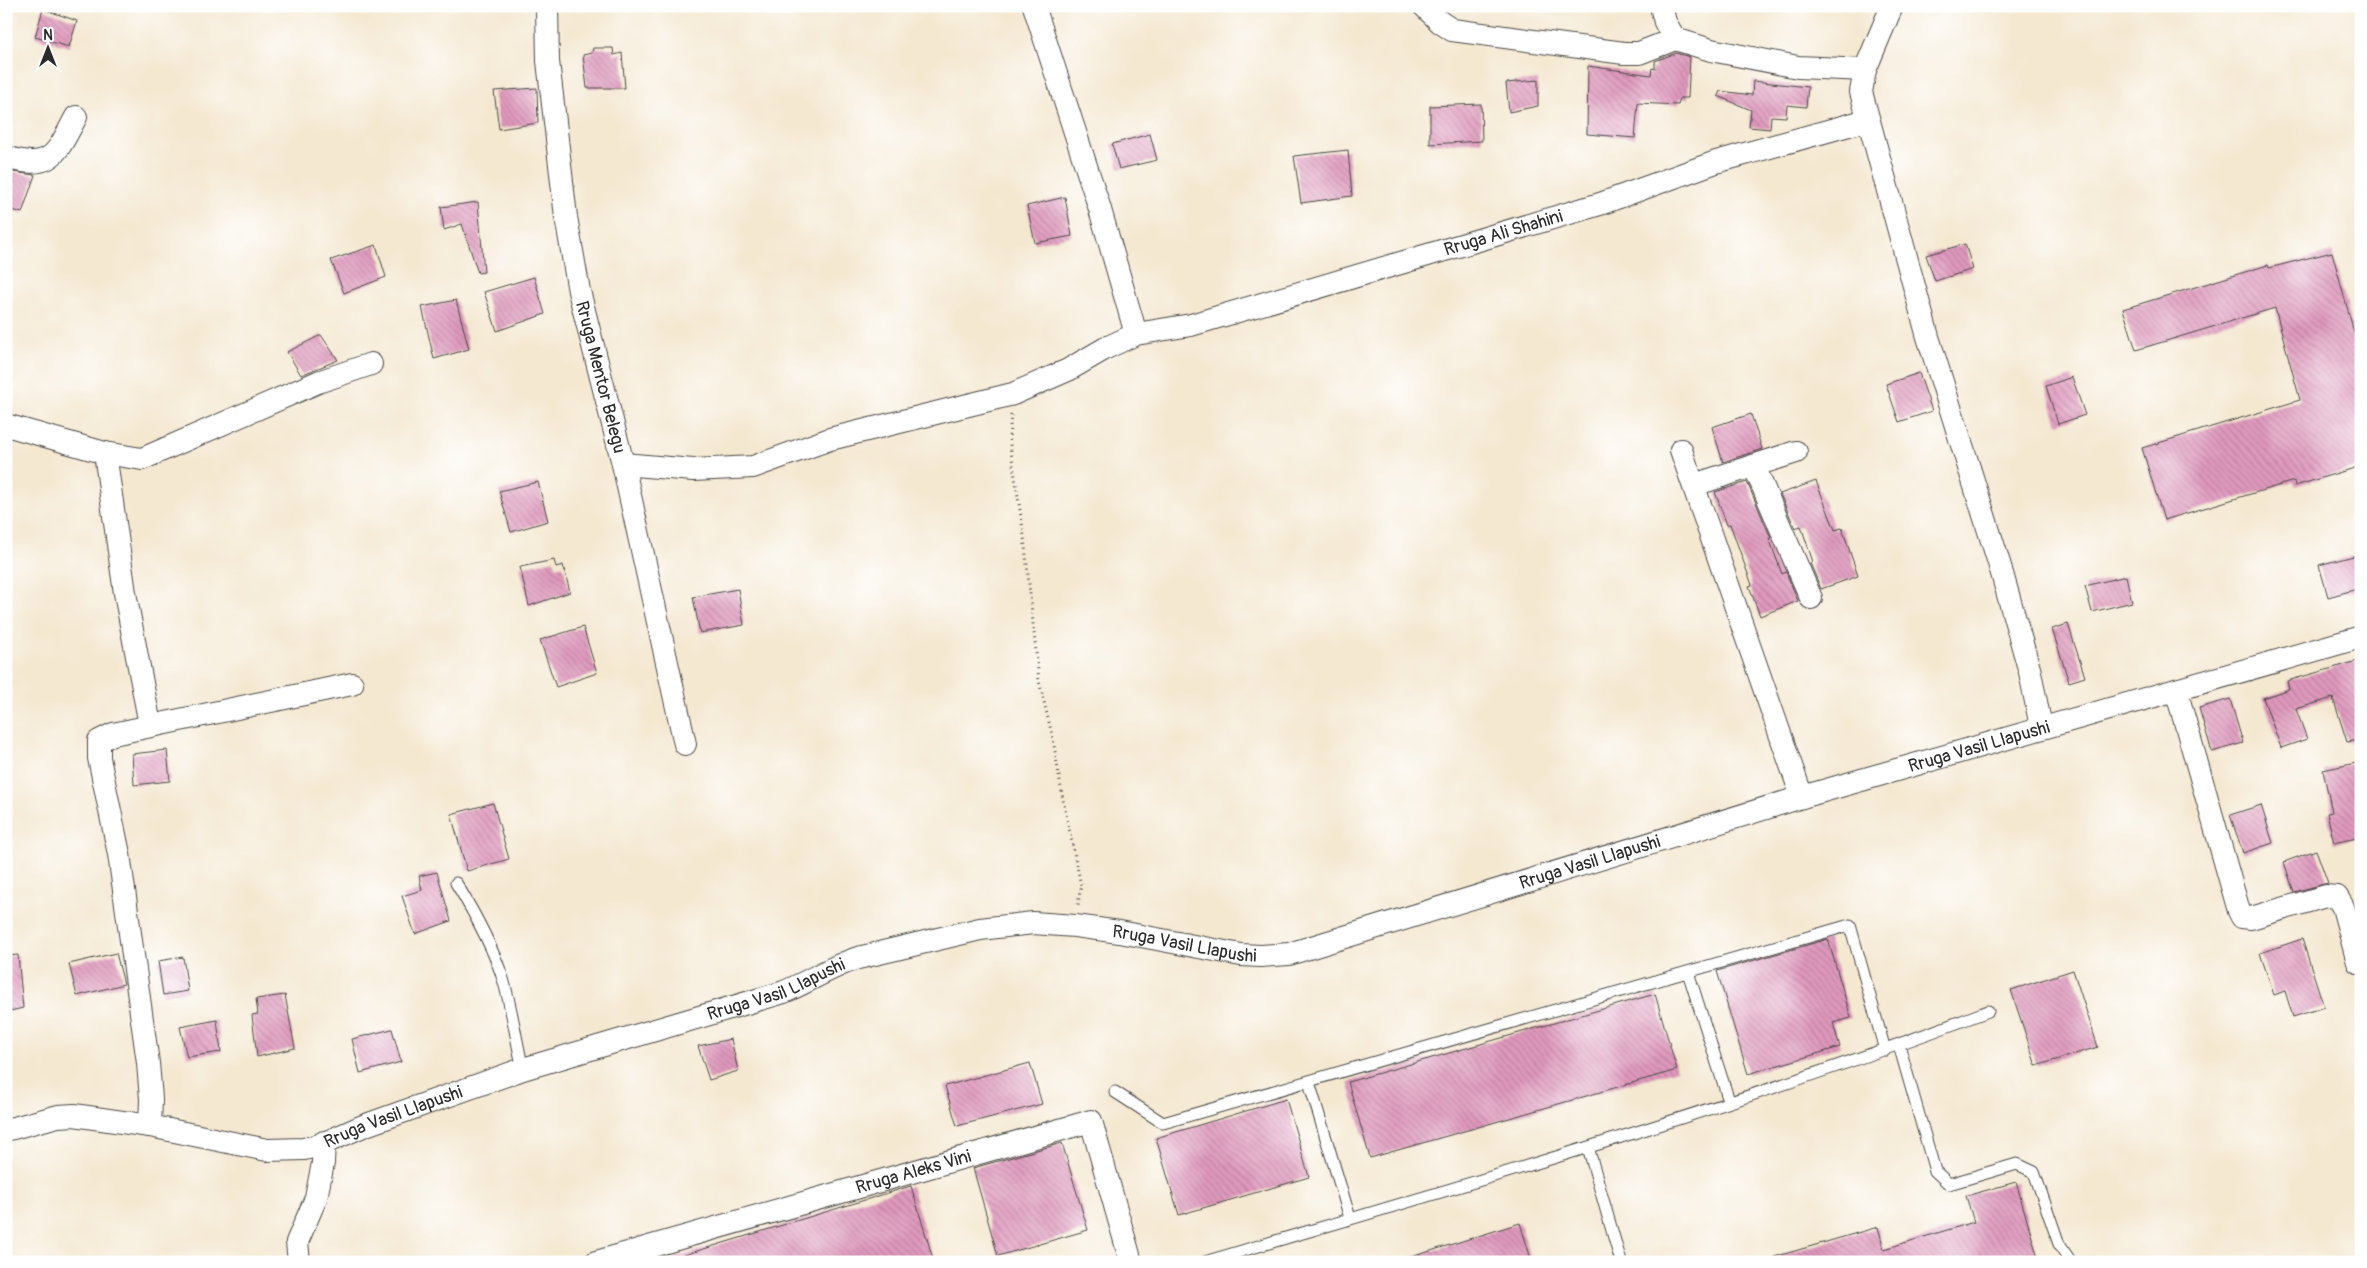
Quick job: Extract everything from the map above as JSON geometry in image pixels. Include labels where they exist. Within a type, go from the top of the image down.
[{"type":"street","name":"Rruga Mentor Belegu","points":[[547,6],[548,61],[566,217],[579,291],[623,464],[685,744]]},
{"type":"street","points":[[1034,6],[1099,206],[1136,334]]},
{"type":"street","points":[[1424,6],[1440,22],[1452,30],[1624,53],[1639,53],[1675,39],[1711,50],[1789,66],[1865,70]]},
{"type":"street","points":[[1661,6],[1666,22],[1675,39]]},
{"type":"street","points":[[1892,6],[1865,70],[1861,92],[1867,120],[1928,337],[2028,663],[2041,727]]},
{"type":"street","points":[[6,157],[23,162],[47,160],[58,150],[76,117]]},
{"type":"street","name":"Rruga Ali Shahini","points":[[623,464],[693,470],[753,467],[830,439],[1013,394],[1068,370],[1106,348],[1136,334],[1175,328],[1229,314],[1600,204],[1716,162],[1867,120]]},
{"type":"street","points":[[6,425],[105,453],[142,459],[318,382],[371,364]]},
{"type":"street","points":[[1681,450],[1802,797]]},
{"type":"street","points":[[1694,485],[1796,452]]},
{"type":"street","points":[[105,453],[125,593],[150,726]]},
{"type":"street","points":[[1754,466],[1811,598]]},
{"type":"street","name":"Rruga Vasil Llapushi","points":[[6,1130],[58,1116],[74,1115],[150,1126],[267,1150],[304,1149],[523,1069],[784,992],[805,983],[839,964],[1002,925],[1075,926],[1128,933],[1241,955],[1289,954],[1802,797],[2041,727],[2361,637]]},
{"type":"street","points":[[150,1126],[151,1099],[148,1063],[119,854],[98,749],[100,741],[104,737],[150,726],[352,684]]},
{"type":"street","points":[[2176,690],[2242,917],[2251,918],[2326,896],[2337,897],[2343,907],[2358,962]]},
{"type":"street","name":"Rruga Aleks Vini","points":[[596,1262],[1091,1121],[1131,1262]]},
{"type":"street","points":[[299,1262],[296,1242],[316,1198],[323,1163],[324,1142]]},
{"type":"lane","points":[[456,884],[480,923],[501,974],[523,1069]]},
{"type":"lane","points":[[1115,1092],[1163,1123],[1850,925],[1885,1050]]},
{"type":"lane","points":[[1688,972],[1729,1101]]},
{"type":"lane","points":[[1205,1262],[1588,1147],[1885,1050],[1988,1011]]},
{"type":"lane","points":[[1899,1045],[1935,1171],[1949,1184],[2017,1164],[2034,1172],[2059,1244],[2071,1262]]},
{"type":"lane","points":[[1308,1082],[1350,1218]]},
{"type":"lane","points":[[1588,1147],[1621,1262]]},
{"type":"path","points":[[1013,394],[1009,438],[1024,536],[1040,681],[1081,884],[1075,926]]},
{"type":"building","points":[[43,9],[77,21],[69,47],[35,37]]},
{"type":"building","points":[[593,48],[613,48],[614,55],[622,53],[625,88],[587,88],[583,55],[592,53]]},
{"type":"building","points":[[1676,53],[1690,57],[1688,98],[1680,98],[1678,105],[1638,103],[1635,138],[1587,134],[1588,66],[1651,75],[1652,68],[1655,69],[1655,61]]},
{"type":"building","points":[[1538,80],[1538,106],[1509,112],[1506,83]]},
{"type":"building","points":[[1753,81],[1808,87],[1806,107],[1787,105],[1786,117],[1771,116],[1770,129],[1749,127],[1751,110],[1718,96],[1720,91],[1752,95]]},
{"type":"building","points":[[537,88],[538,123],[499,129],[494,91]]},
{"type":"building","points":[[1481,104],[1482,141],[1430,144],[1430,106]]},
{"type":"building","points":[[1150,134],[1157,160],[1119,169],[1112,144]]},
{"type":"building","points":[[1348,150],[1352,196],[1301,203],[1294,156]]},
{"type":"building","points":[[6,171],[35,175],[22,213],[6,208]]},
{"type":"building","points":[[1065,197],[1072,236],[1035,243],[1027,206]]},
{"type":"building","points":[[478,202],[484,272],[478,273],[462,224],[444,230],[441,207]]},
{"type":"building","points":[[1965,244],[1973,269],[1935,281],[1926,255]]},
{"type":"building","points":[[376,245],[386,277],[344,293],[331,260]]},
{"type":"building","points":[[2332,252],[2361,358],[2361,466],[2295,486],[2294,481],[2164,520],[2142,448],[2300,400],[2275,308],[2136,350],[2123,309],[2268,265],[2269,268]]},
{"type":"building","points":[[534,277],[545,314],[497,331],[484,292]]},
{"type":"building","points":[[456,300],[469,349],[434,359],[422,307]]},
{"type":"building","points":[[321,335],[338,360],[301,375],[287,352]]},
{"type":"building","points":[[1919,373],[1932,411],[1899,422],[1886,384]]},
{"type":"building","points":[[2072,377],[2085,415],[2058,424],[2046,386]]},
{"type":"building","points":[[1751,414],[1762,449],[1723,462],[1712,427]]},
{"type":"building","points":[[1816,481],[1835,530],[1842,528],[1858,576],[1821,589],[1810,563],[1813,562],[1801,526],[1795,528],[1780,494]]},
{"type":"building","points":[[538,482],[548,521],[511,532],[499,491]]},
{"type":"building","points":[[1747,482],[1771,538],[1769,538],[1782,574],[1786,572],[1798,601],[1760,616],[1749,586],[1752,585],[1730,524],[1727,525],[1715,492]]},
{"type":"building","points":[[2361,554],[2361,588],[2328,597],[2319,565]]},
{"type":"building","points":[[554,560],[556,567],[563,565],[570,592],[529,606],[520,567]]},
{"type":"building","points":[[2126,576],[2132,602],[2092,612],[2085,586]]},
{"type":"building","points":[[738,589],[744,625],[700,633],[693,597]]},
{"type":"building","points":[[2068,624],[2085,677],[2069,682],[2052,629]]},
{"type":"building","points":[[583,627],[597,673],[556,687],[540,640]]},
{"type":"building","points":[[2361,660],[2361,740],[2347,742],[2333,698],[2296,709],[2307,739],[2281,748],[2263,698],[2289,689],[2287,681]]},
{"type":"building","points":[[2230,699],[2243,743],[2212,752],[2199,708]]},
{"type":"building","points":[[167,750],[170,781],[134,785],[132,754]]},
{"type":"building","points":[[2356,763],[2361,785],[2361,837],[2334,843],[2327,813],[2332,812],[2323,770]]},
{"type":"building","points":[[493,803],[509,859],[467,871],[451,814]]},
{"type":"building","points":[[2261,805],[2273,843],[2243,853],[2230,815]]},
{"type":"building","points":[[2316,850],[2328,883],[2294,892],[2284,862]]},
{"type":"building","points":[[437,872],[451,921],[415,934],[402,896],[422,890],[419,876]]},
{"type":"building","points":[[1828,939],[1851,1018],[1833,1023],[1840,1047],[1748,1074],[1717,971]]},
{"type":"building","points":[[2302,939],[2324,1007],[2293,1017],[2285,991],[2274,995],[2260,953]]},
{"type":"building","points":[[116,953],[124,984],[77,996],[69,964]]},
{"type":"building","points":[[18,955],[23,1008],[6,1012],[6,956]]},
{"type":"building","points":[[183,957],[188,991],[163,995],[158,961]]},
{"type":"building","points":[[2073,970],[2098,1047],[2036,1066],[2011,990]]},
{"type":"building","points":[[1655,994],[1677,1070],[1370,1158],[1348,1082]]},
{"type":"building","points":[[285,995],[295,1048],[257,1057],[252,1015],[258,1014],[256,999]]},
{"type":"building","points":[[217,1020],[221,1052],[187,1057],[180,1027]]},
{"type":"building","points":[[392,1029],[401,1062],[360,1073],[352,1039]]},
{"type":"building","points":[[731,1039],[738,1071],[709,1080],[698,1046]]},
{"type":"building","points":[[1030,1063],[1042,1104],[957,1126],[945,1086]]},
{"type":"building","points":[[1286,1099],[1309,1177],[1179,1215],[1156,1138]]},
{"type":"building","points":[[1062,1143],[1088,1230],[998,1256],[973,1168]]},
{"type":"building","points":[[2016,1182],[2039,1262],[1774,1262],[1774,1257],[1878,1227],[1884,1249],[1974,1222],[1966,1196]]},
{"type":"building","points":[[911,1186],[934,1262],[675,1262],[674,1258]]},
{"type":"building","points":[[1520,1223],[1532,1262],[1409,1262],[1408,1258]]}]
